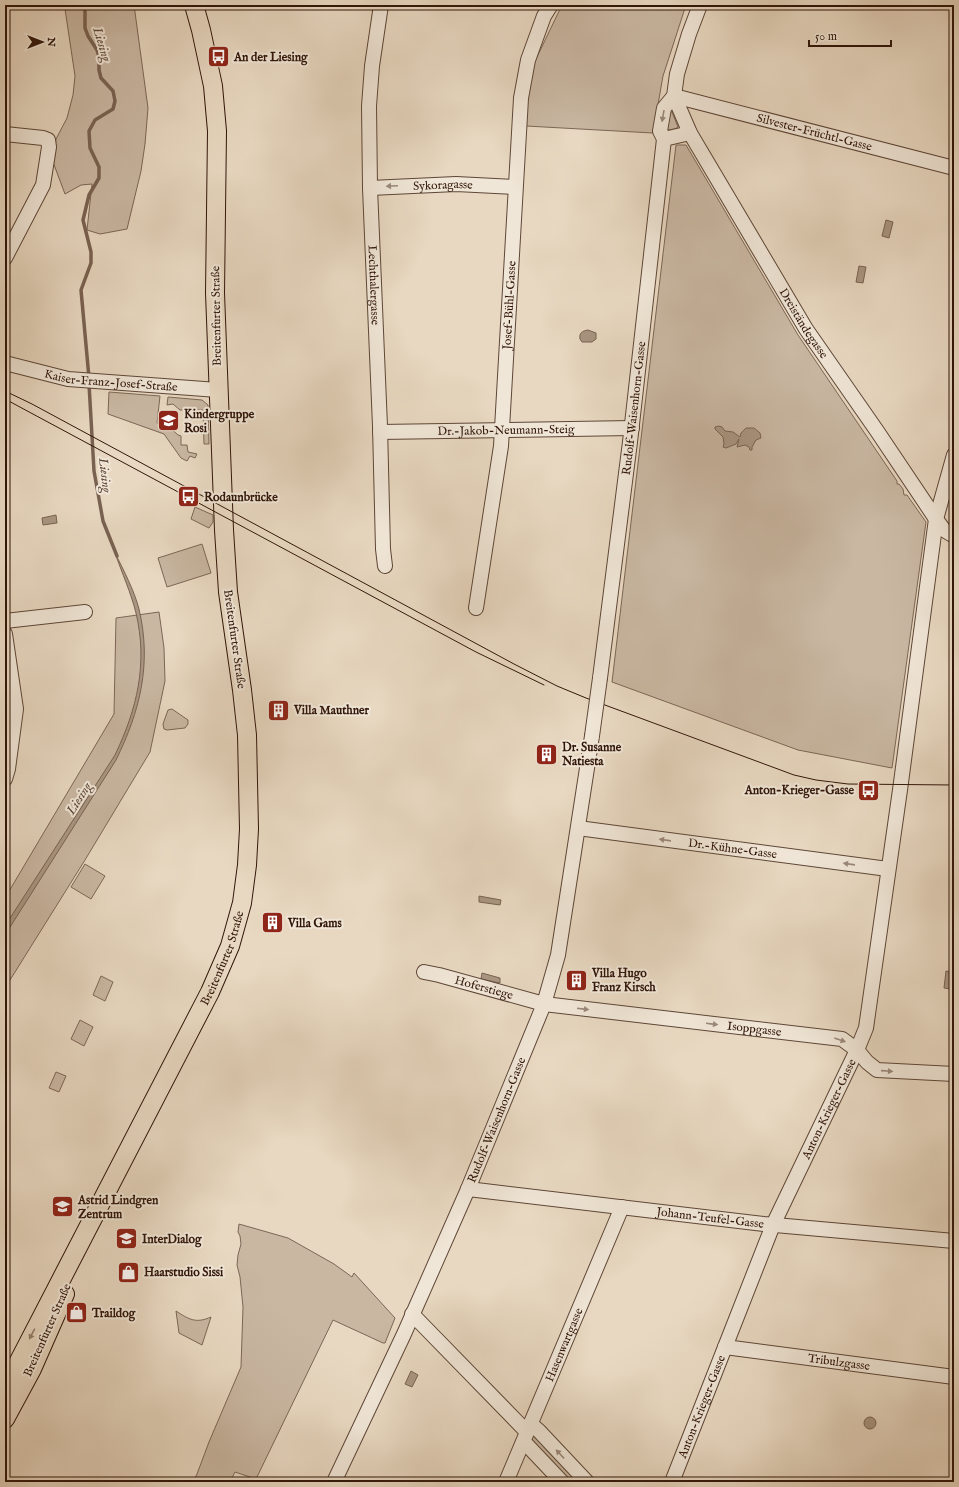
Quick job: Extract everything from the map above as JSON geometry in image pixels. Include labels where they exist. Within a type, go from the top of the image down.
[{"type":"main road","name":"Breitenfurter Straße","points":[[5,1388],[23,1350],[83,1238],[210,992],[230,946],[242,903],[247,865],[249,829],[247,735],[228,592],[218,390],[215,293],[217,161],[216,125],[213,86],[194,5]]},
{"type":"main road","name":"Breitenfurter Straße","points":[[6,1413],[32,1369],[62,1303],[83,1238]]},
{"type":"street","name":"Lechthalergasse","points":[[381,5],[372,66],[369,106],[370,188],[380,432],[383,549],[385,566]]},
{"type":"street","name":"Josef-Bühl-Gasse","points":[[476,608],[501,446],[521,98],[528,60],[544,16],[551,5]]},
{"type":"street","name":"Rudolf-Waisenhorn-Gasse","points":[[334,1482],[468,1189],[544,1004],[558,955],[592,736],[632,428],[664,139],[660,131],[664,108],[674,96],[677,74],[689,34],[700,5]]},
{"type":"street","name":"Dreiständegasse","points":[[674,96],[690,133],[806,329],[936,519],[944,530],[954,536]]},
{"type":"street","name":"Silvester-Früchtl-Gasse","points":[[674,96],[954,168]]},
{"type":"street","points":[[664,139],[690,133]]},
{"type":"street","points":[[5,134],[43,138],[48,140],[49,147],[43,185],[38,198],[5,258]]},
{"type":"street","name":"Sykoragasse","points":[[370,188],[456,184],[515,187]]},
{"type":"street","name":"Kaiser-Franz-Josef-Straße","points":[[5,363],[68,379],[218,390]]},
{"type":"street","name":"Dr.-Jakob-Neumann-Steig","points":[[380,432],[632,428]]},
{"type":"street","name":"Anton-Krieger-Gasse","points":[[672,1482],[773,1224],[857,1050],[866,1028],[936,519],[954,455]]},
{"type":"street","points":[[5,621],[85,612]]},
{"type":"street","points":[[5,634],[16,709],[8,769],[5,779]]},
{"type":"street","name":"Dr.-Kühne-Gasse","points":[[578,828],[888,869]]},
{"type":"street","name":"Hoferstiege","points":[[424,972],[544,1004]]},
{"type":"street","name":"Isoppgasse","points":[[544,1004],[842,1039],[857,1050],[867,1062],[877,1070],[954,1074]]},
{"type":"street","name":"Johann-Teufel-Gasse","points":[[468,1189],[773,1224],[954,1241]]},
{"type":"street","name":"Hasenwartgasse","points":[[506,1482],[622,1207]]},
{"type":"street","points":[[412,1314],[527,1433],[527,1445],[562,1482]]},
{"type":"street","name":"Tribulzgasse","points":[[724,1347],[954,1377]]},
{"type":"street","points":[[527,1433],[539,1431],[587,1482]]},
{"type":"shaded area","points":[[60,5],[134,5],[148,108],[141,171],[127,229],[100,234],[87,230],[92,184],[81,185],[65,194],[53,162],[56,139],[67,118],[73,95],[75,76],[65,9]]},
{"type":"shaded area","points":[[562,5],[686,5],[663,76],[653,133],[526,126],[528,92],[535,61]]},
{"type":"shaded area","points":[[668,111],[672,112],[678,127],[675,129],[667,130]]},
{"type":"shaded area","points":[[676,145],[686,145],[798,335],[897,481],[897,484],[899,484],[903,489],[904,495],[907,495],[926,522],[892,768],[798,750],[612,682]]},
{"type":"shaded area","points":[[886,220],[893,222],[889,238],[882,236]]},
{"type":"shaded area","points":[[859,266],[866,267],[863,283],[856,282]]},
{"type":"shaded area","points":[[588,330],[596,333],[596,339],[592,342],[582,342],[580,339],[581,334]]},
{"type":"shaded area","points":[[109,392],[160,396],[157,423],[169,427],[181,436],[181,445],[187,445],[188,452],[197,454],[195,458],[190,456],[187,461],[181,458],[164,434],[108,414]]},
{"type":"shaded area","points":[[168,397],[202,400],[208,405],[209,444],[204,444],[203,410],[180,410],[173,404],[167,405]]},
{"type":"shaded area","points":[[719,426],[725,431],[733,432],[740,437],[741,433],[746,428],[754,428],[760,433],[761,438],[756,440],[752,450],[745,445],[737,447],[739,439],[736,444],[726,448],[723,447],[723,437],[715,429],[715,427]]},
{"type":"shaded area","points":[[195,507],[213,515],[213,522],[209,528],[191,519]]},
{"type":"shaded area","points":[[56,515],[57,523],[43,525],[42,518]]},
{"type":"shaded area","points":[[202,544],[211,573],[167,587],[158,558]]},
{"type":"shaded area","name":"Liesing","points":[[115,553],[134,595],[139,609],[143,629],[144,668],[132,723],[116,760],[5,935],[5,926],[115,755],[129,721],[138,686],[141,650],[136,613]]},
{"type":"shaded area","points":[[159,612],[164,648],[165,681],[150,752],[5,988],[5,898],[114,714],[116,618]]},
{"type":"shaded area","points":[[172,709],[188,720],[188,724],[185,728],[164,729],[163,724],[168,710]]},
{"type":"shaded area","points":[[85,864],[105,876],[91,899],[71,887]]},
{"type":"shaded area","points":[[479,896],[501,900],[500,905],[479,902]]},
{"type":"shaded area","points":[[946,971],[953,972],[951,989],[944,988]]},
{"type":"shaded area","points":[[482,973],[500,978],[500,983],[481,979]]},
{"type":"shaded area","points":[[101,976],[113,982],[105,1001],[93,995]]},
{"type":"shaded area","points":[[80,1020],[93,1027],[84,1046],[71,1039]]},
{"type":"shaded area","points":[[56,1072],[66,1076],[59,1092],[49,1088]]},
{"type":"shaded area","points":[[239,1224],[288,1238],[334,1264],[352,1277],[354,1273],[395,1318],[385,1343],[333,1320],[256,1479],[235,1472],[230,1482],[193,1482],[241,1367],[243,1307],[240,1277],[237,1265],[241,1244],[238,1232]]},
{"type":"shaded area","points":[[176,1311],[192,1320],[201,1320],[211,1317],[202,1345],[179,1333]]},
{"type":"shaded area","points":[[411,1371],[418,1375],[412,1387],[405,1384]]},
{"type":"shaded area","points":[[868,1417],[872,1417],[876,1423],[872,1429],[868,1429],[864,1425],[864,1421]]},
{"type":"shaded area","points":[[536,1435],[582,1482],[567,1482],[529,1439]]},
{"type":"waterway","name":"Liesing","points":[[85,5],[85,28],[97,50],[101,78],[113,91],[115,101],[113,109],[95,120],[89,131],[90,148],[99,167],[99,178],[89,195],[83,220],[91,252],[91,263],[81,290],[89,378]]},
{"type":"waterway","name":"Liesing","points":[[89,384],[94,471],[103,521],[117,556]]},
{"type":"tram line","points":[[5,391],[32,404],[557,686],[794,775],[816,780],[848,784],[954,785]]},
{"type":"tram line","points":[[5,399],[476,652],[544,685]]},
{"type":"place","name":"An der Liesing","points":[[218,57]]},
{"type":"place","name":"Kindergruppe Rosi","points":[[168,421]]},
{"type":"place","name":"Rodaunbrücke","points":[[189,497]]},
{"type":"place","name":"Villa Mauthner","points":[[278,710]]},
{"type":"place","name":"Dr. Susanne Natiesta","points":[[547,754]]},
{"type":"place","name":"Anton-Krieger-Gasse","points":[[869,790]]},
{"type":"place","name":"Villa Gams","points":[[272,923]]},
{"type":"place","name":"Villa Hugo Franz Kirsch","points":[[577,980]]},
{"type":"place","name":"Astrid Lindgren Zentrum","points":[[63,1207]]},
{"type":"place","name":"InterDialog","points":[[127,1239]]},
{"type":"place","name":"Haarstudio Sissi","points":[[128,1272]]},
{"type":"place","name":"Traildog","points":[[77,1313]]}]
